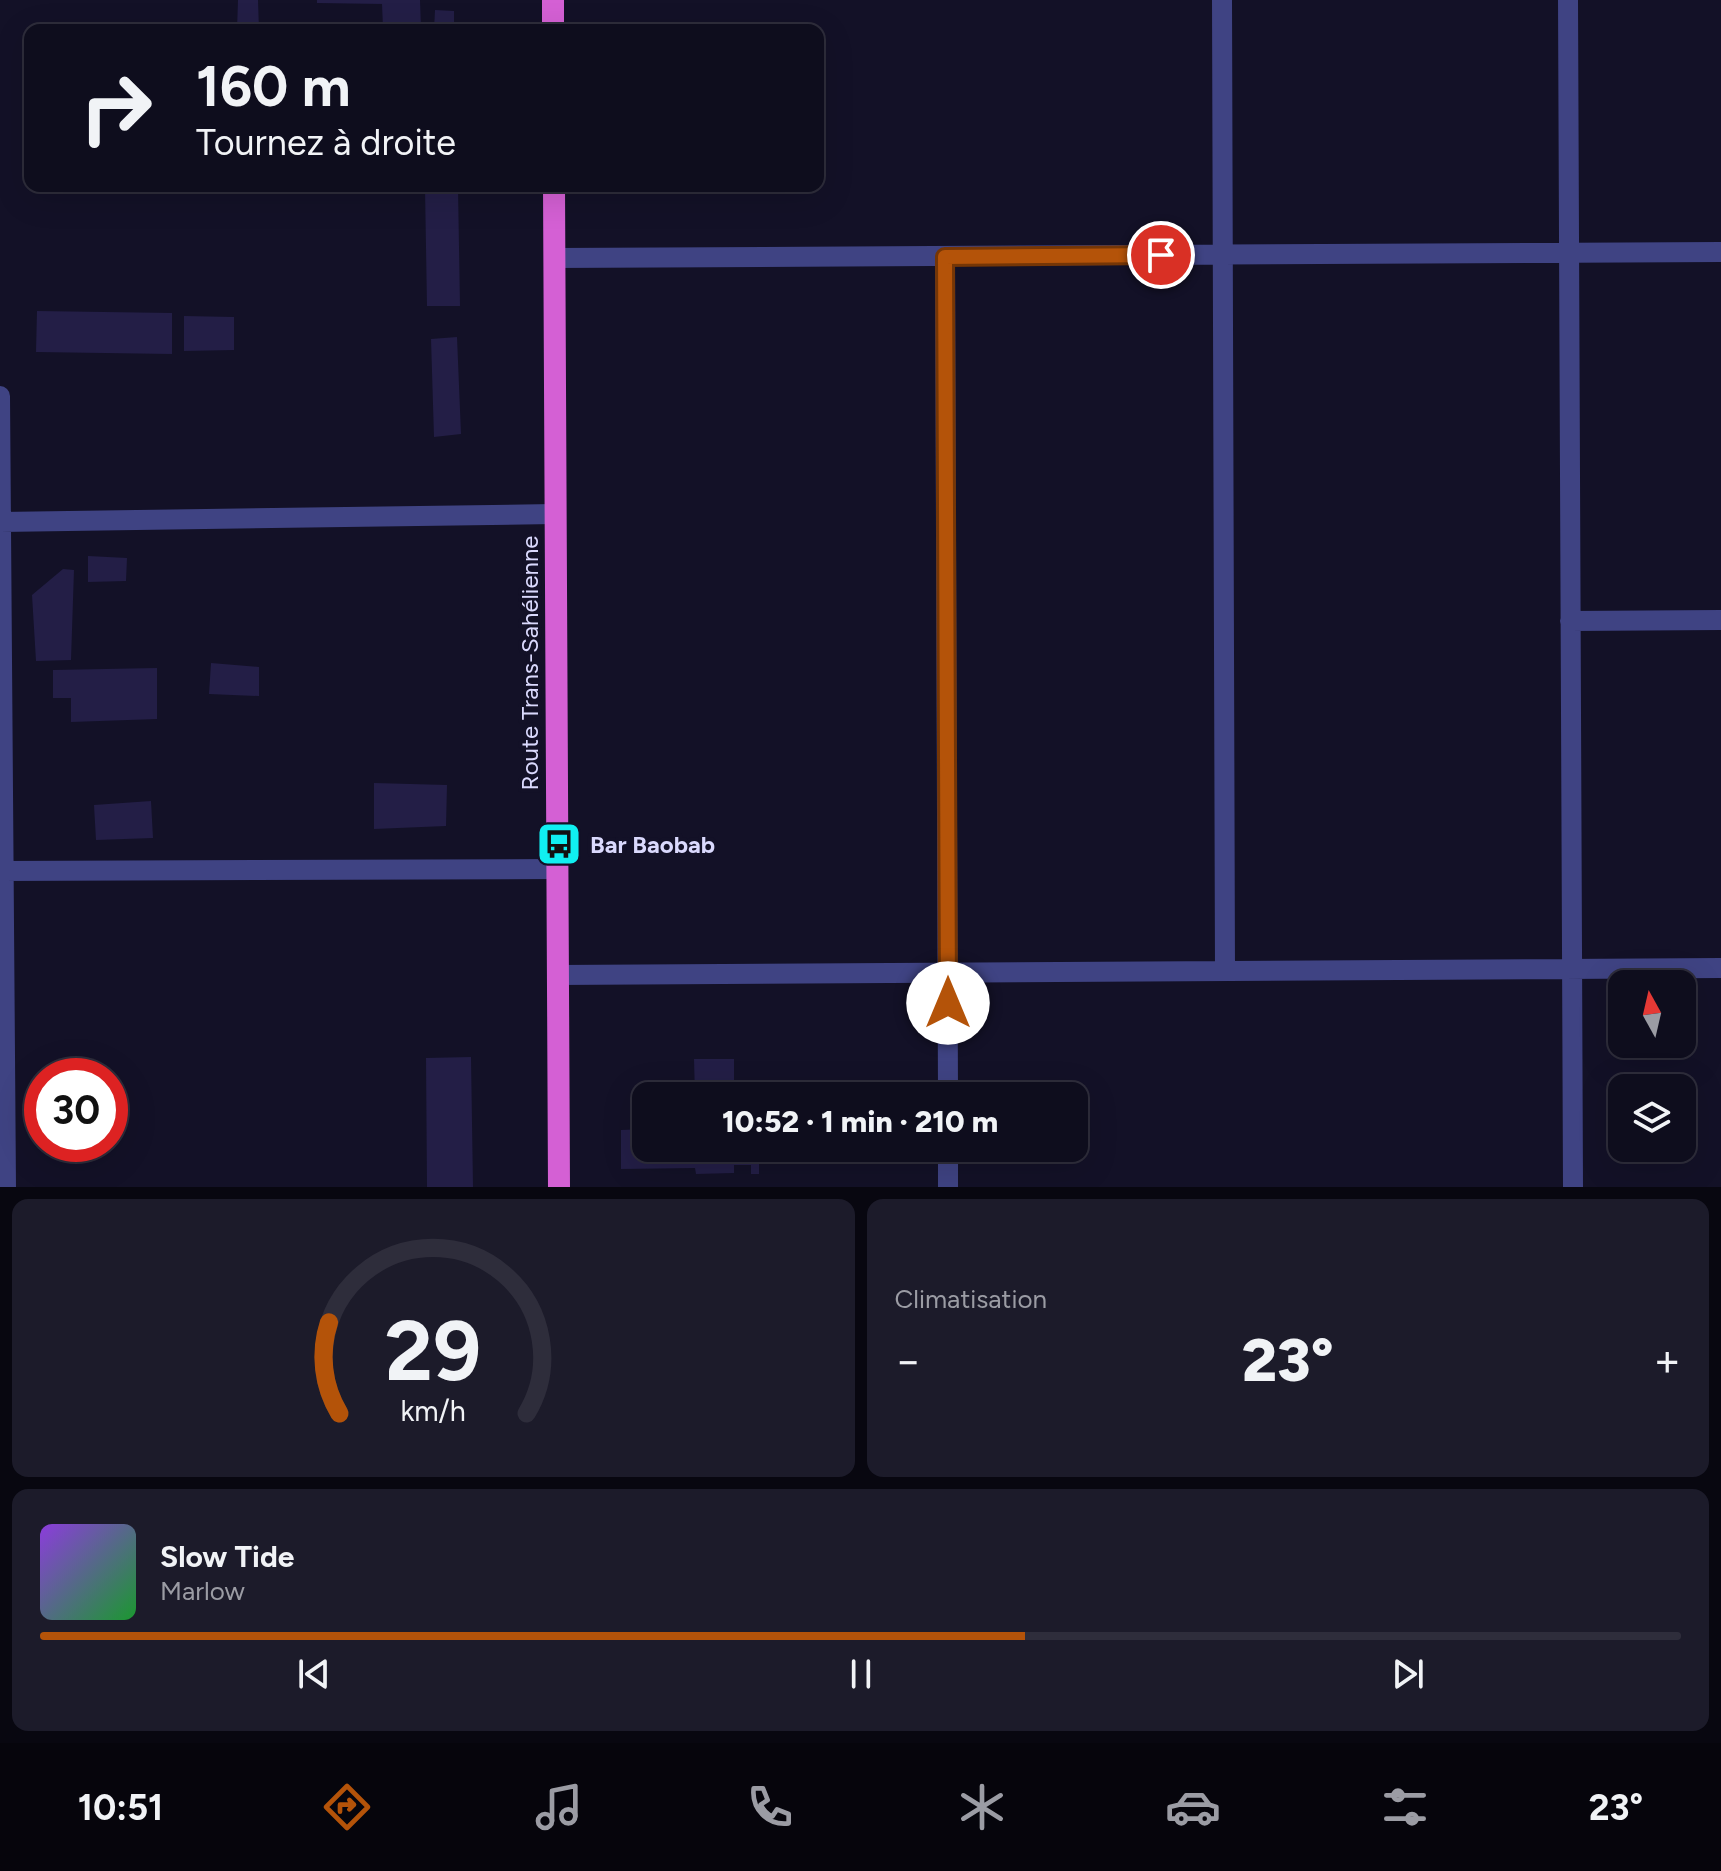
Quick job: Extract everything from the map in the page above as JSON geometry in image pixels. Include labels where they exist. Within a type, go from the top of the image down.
[{"type":"highway","points":[[553,0],[553,24]]},
{"type":"highway","name":"Route Trans-Sahélienne","points":[[554,192],[559,1187]]},
{"type":"street","points":[[1222,0],[1225,971]]},
{"type":"street","points":[[1568,0],[1573,1187]]},
{"type":"street","points":[[554,258],[1721,252]]},
{"type":"street","points":[[945,257],[948,1082]]},
{"type":"street","points":[[0,396],[6,1187]]},
{"type":"street","points":[[0,522],[554,514]]},
{"type":"street","points":[[1570,621],[1721,620]]},
{"type":"street","points":[[2,871],[557,869]]},
{"type":"street","points":[[557,975],[1721,968]]},
{"type":"street","points":[[948,1162],[948,1187]]},
{"type":"building","points":[[238,0],[258,0],[259,24],[237,24]]},
{"type":"building","points":[[317,0],[420,0],[421,24],[383,24],[382,4],[317,3]]},
{"type":"building","points":[[435,10],[454,11],[454,24],[434,24]]},
{"type":"building","points":[[425,192],[458,192],[460,306],[427,306]]},
{"type":"building","points":[[37,311],[172,313],[172,354],[36,352]]},
{"type":"building","points":[[184,316],[234,317],[234,350],[184,351]]},
{"type":"building","points":[[457,337],[461,434],[434,437],[431,339]]},
{"type":"building","points":[[88,556],[127,558],[126,581],[88,582]]},
{"type":"building","points":[[63,569],[74,570],[71,660],[36,661],[32,595]]},
{"type":"building","points":[[211,663],[259,667],[259,696],[209,694]]},
{"type":"building","points":[[157,668],[157,719],[71,722],[71,698],[53,698],[53,670]]},
{"type":"building","points":[[374,783],[447,785],[446,826],[374,829]]},
{"type":"building","points":[[151,801],[153,838],[96,840],[94,805]]},
{"type":"building","points":[[471,1057],[473,1187],[427,1187],[426,1058]]},
{"type":"building","points":[[694,1059],[734,1059],[734,1082],[695,1082]]},
{"type":"building","points":[[621,1130],[632,1130],[632,1162],[759,1162],[759,1174],[751,1174],[751,1165],[734,1165],[734,1173],[696,1174],[695,1168],[621,1169]]},
{"type":"place","name":"Bar Baobab","points":[[559,844]]},
{"type":"route","points":[[948,1003],[945,257],[1161,255]]}]
